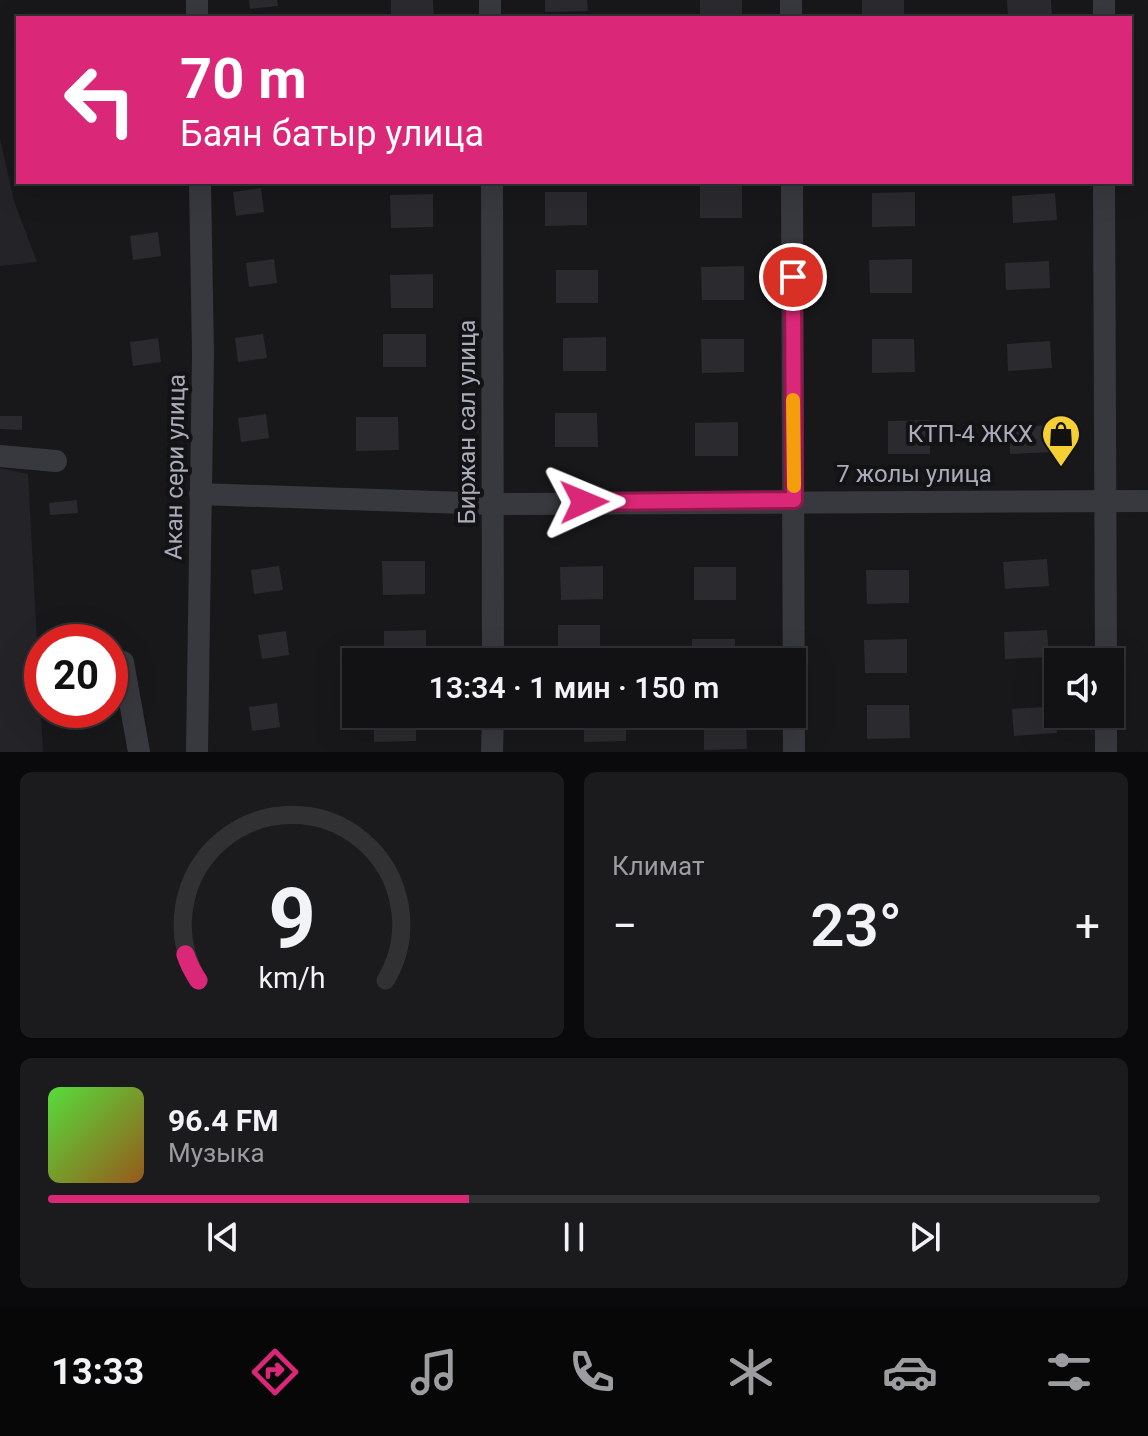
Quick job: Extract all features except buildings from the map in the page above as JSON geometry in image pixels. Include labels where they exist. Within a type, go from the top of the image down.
[{"type":"street","name":"Акан сери улица","points":[[197,752],[203,355],[200,184]]},
{"type":"street","name":"Биржан сал улица","points":[[492,184],[493,648]]},
{"type":"street","points":[[792,184],[794,752]]},
{"type":"street","points":[[1104,184],[1106,648]]},
{"type":"street","points":[[0,456],[56,461]]},
{"type":"street","name":"7 жолы улица","points":[[200,494],[494,504],[794,500],[1148,501]]},
{"type":"street","points":[[128,690],[139,752]]},
{"type":"street","points":[[492,752],[493,728]]},
{"type":"street","points":[[1106,728],[1106,752]]},
{"type":"shaded area","points":[[0,138],[14,201],[37,262],[0,266]]},
{"type":"shaded area","points":[[0,468],[28,474],[36,624],[24,624],[24,728],[42,728],[43,752],[0,752]]},
{"type":"slow traffic","points":[[793,400],[794,486]]},
{"type":"place","name":"КТП-4 ЖКХ","points":[[1061,468]]},
{"type":"route","points":[[584,502],[794,500],[793,277]]}]
